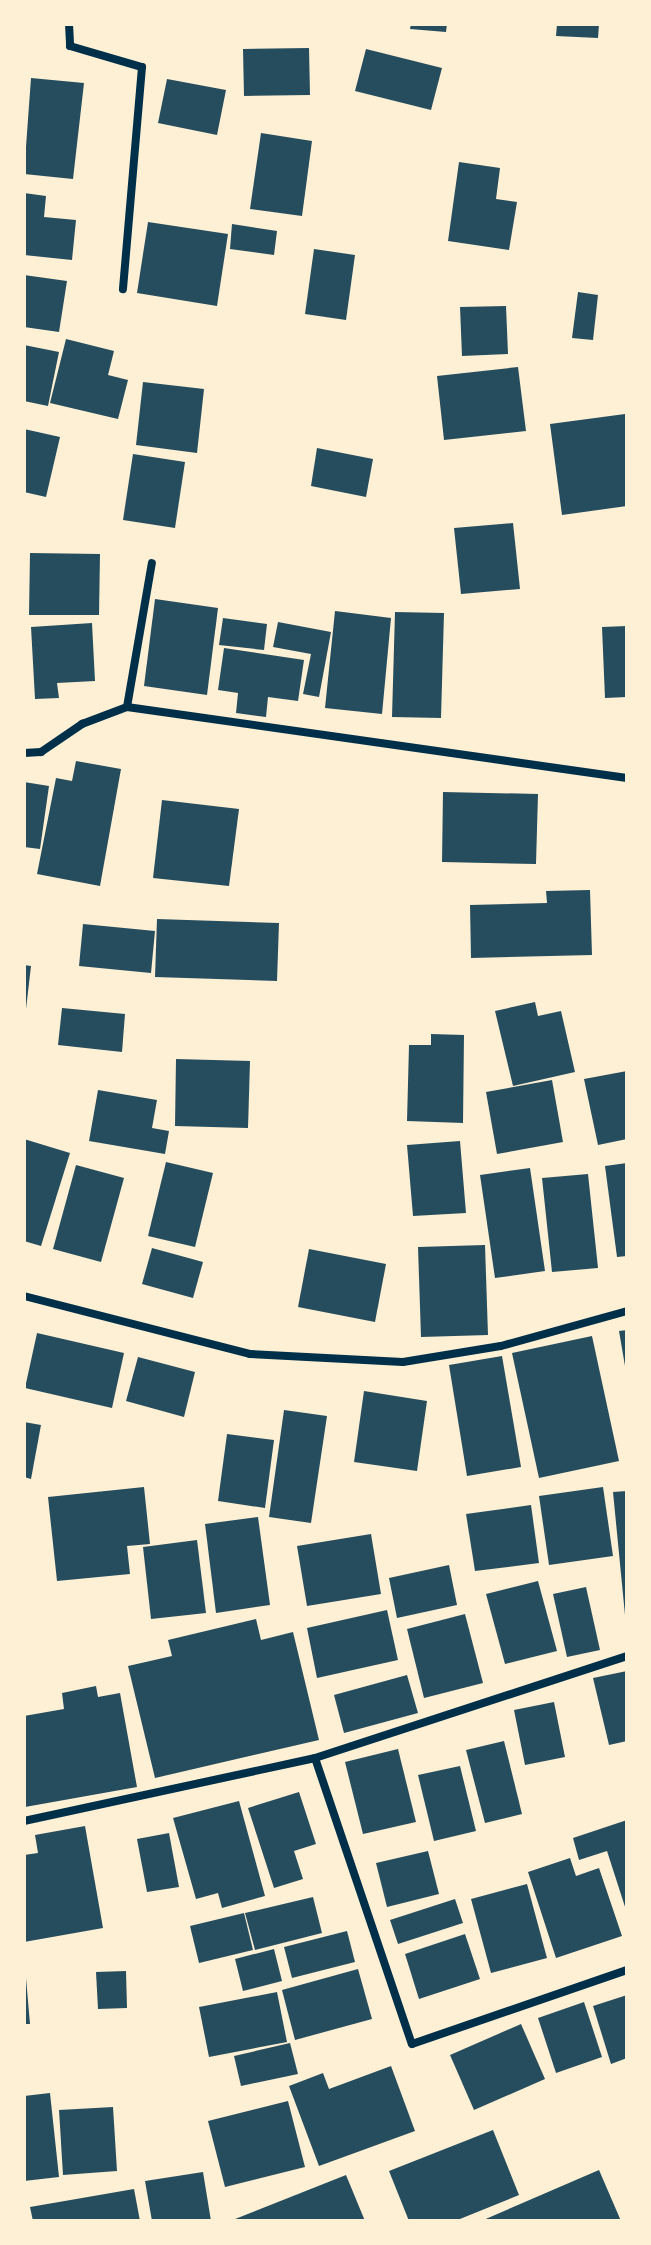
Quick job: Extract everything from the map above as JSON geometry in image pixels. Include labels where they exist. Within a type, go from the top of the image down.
[{"type":"street","points":[[69,24],[70,46],[142,67],[123,289]]},
{"type":"street","points":[[127,707],[152,563]]},
{"type":"street","points":[[24,753],[41,752],[82,724],[127,707],[627,778]]},
{"type":"street","points":[[24,1296],[250,1354],[403,1362],[501,1346],[627,1311]]},
{"type":"street","points":[[24,1821],[315,1758],[627,1656]]},
{"type":"street","points":[[315,1758],[412,2044],[627,1970]]},
{"type":"building","points":[[411,24],[447,24],[446,32],[410,29]]},
{"type":"building","points":[[557,24],[599,24],[598,38],[556,36]]},
{"type":"building","points":[[309,48],[310,95],[244,96],[243,49]]},
{"type":"building","points":[[366,49],[442,68],[431,110],[355,91]]},
{"type":"building","points":[[31,78],[84,83],[73,179],[24,174]]},
{"type":"building","points":[[167,79],[226,90],[217,135],[158,123]]},
{"type":"building","points":[[261,133],[312,141],[302,216],[250,209]]},
{"type":"building","points":[[459,162],[500,168],[496,199],[517,202],[509,250],[448,241]]},
{"type":"building","points":[[24,193],[46,196],[44,217],[76,220],[72,260],[24,255]]},
{"type":"building","points":[[148,222],[228,234],[217,306],[137,293]]},
{"type":"building","points":[[232,224],[277,231],[274,255],[230,249]]},
{"type":"building","points":[[314,249],[355,255],[346,320],[305,314]]},
{"type":"building","points":[[24,275],[67,281],[59,332],[24,327]]},
{"type":"building","points":[[578,292],[598,295],[593,340],[572,338]]},
{"type":"building","points":[[506,306],[508,354],[462,356],[460,307]]},
{"type":"building","points":[[66,339],[114,351],[108,375],[128,380],[118,419],[50,403]]},
{"type":"building","points":[[24,345],[59,352],[48,406],[24,401]]},
{"type":"building","points":[[518,367],[526,431],[444,440],[437,376]]},
{"type":"building","points":[[143,382],[204,389],[197,453],[136,445]]},
{"type":"building","points":[[625,414],[627,506],[562,515],[550,424]]},
{"type":"building","points":[[24,429],[60,437],[46,497],[24,492]]},
{"type":"building","points":[[317,448],[373,459],[366,497],[311,486]]},
{"type":"building","points":[[133,454],[185,462],[175,528],[123,520]]},
{"type":"building","points":[[513,523],[520,589],[461,594],[454,528]]},
{"type":"building","points":[[30,553],[100,554],[99,615],[29,615]]},
{"type":"building","points":[[155,599],[218,608],[207,695],[144,686]]},
{"type":"building","points":[[335,611],[391,618],[382,714],[325,708]]},
{"type":"building","points":[[395,612],[444,613],[441,718],[392,717]]},
{"type":"building","points":[[223,618],[267,624],[264,650],[219,645]]},
{"type":"building","points":[[278,622],[331,632],[319,697],[303,694],[311,654],[273,647]]},
{"type":"building","points":[[92,623],[95,681],[57,683],[59,698],[35,699],[31,627]]},
{"type":"building","points":[[627,626],[627,697],[605,698],[602,627]]},
{"type":"building","points":[[224,648],[304,660],[298,701],[268,697],[266,717],[236,713],[238,693],[218,690]]},
{"type":"building","points":[[76,761],[121,769],[100,886],[37,874],[56,778],[72,781]]},
{"type":"building","points":[[24,782],[49,786],[40,849],[24,847]]},
{"type":"building","points":[[443,792],[538,794],[536,864],[442,862]]},
{"type":"building","points":[[162,800],[239,809],[229,886],[153,878]]},
{"type":"building","points":[[590,890],[592,955],[471,958],[470,905],[547,903],[546,891]]},
{"type":"building","points":[[157,919],[279,923],[277,981],[155,977]]},
{"type":"building","points":[[83,924],[155,931],[151,973],[79,966]]},
{"type":"building","points":[[24,965],[31,966],[26,1009],[24,1009]]},
{"type":"building","points":[[535,1002],[538,1016],[561,1011],[575,1072],[513,1086],[495,1011]]},
{"type":"building","points":[[62,1008],[125,1014],[122,1052],[58,1045]]},
{"type":"building","points":[[431,1034],[464,1035],[463,1123],[407,1121],[409,1045],[431,1045]]},
{"type":"building","points":[[176,1059],[250,1061],[248,1128],[175,1126]]},
{"type":"building","points":[[627,1071],[627,1139],[598,1145],[584,1079]]},
{"type":"building","points":[[552,1080],[563,1142],[497,1154],[486,1092]]},
{"type":"building","points":[[98,1090],[157,1100],[152,1128],[169,1131],[165,1154],[89,1141]]},
{"type":"building","points":[[24,1139],[70,1153],[41,1246],[24,1241]]},
{"type":"building","points":[[460,1141],[466,1213],[413,1216],[407,1145]]},
{"type":"building","points":[[166,1162],[213,1173],[195,1247],[148,1236]]},
{"type":"building","points":[[627,1163],[627,1256],[617,1257],[605,1166]]},
{"type":"building","points":[[76,1165],[124,1178],[101,1262],[53,1249]]},
{"type":"building","points":[[530,1168],[545,1271],[495,1278],[480,1175]]},
{"type":"building","points":[[588,1174],[598,1268],[552,1272],[542,1178]]},
{"type":"building","points":[[485,1245],[488,1335],[421,1337],[418,1247]]},
{"type":"building","points":[[152,1248],[203,1262],[193,1298],[142,1284]]},
{"type":"building","points":[[309,1249],[386,1264],[375,1322],[298,1307]]},
{"type":"building","points":[[627,1330],[627,1366],[625,1366],[619,1331]]},
{"type":"building","points":[[37,1333],[124,1353],[112,1408],[25,1388]]},
{"type":"building","points":[[592,1336],[619,1461],[539,1478],[512,1353]]},
{"type":"building","points":[[502,1356],[521,1467],[467,1476],[449,1365]]},
{"type":"building","points":[[138,1357],[195,1372],[184,1417],[126,1401]]},
{"type":"building","points":[[364,1391],[427,1401],[417,1471],[354,1462]]},
{"type":"building","points":[[284,1410],[327,1416],[311,1523],[269,1517]]},
{"type":"building","points":[[24,1422],[41,1425],[31,1479],[24,1477]]},
{"type":"building","points":[[227,1434],[274,1440],[265,1508],[218,1501]]},
{"type":"building","points":[[144,1487],[150,1544],[127,1546],[130,1574],[57,1581],[48,1497]]},
{"type":"building","points":[[603,1487],[613,1556],[549,1565],[539,1496]]},
{"type":"building","points":[[627,1491],[627,1615],[625,1615],[613,1492]]},
{"type":"building","points":[[531,1505],[539,1563],[475,1571],[466,1514]]},
{"type":"building","points":[[258,1517],[270,1605],[216,1613],[205,1524]]},
{"type":"building","points":[[371,1534],[381,1594],[307,1606],[297,1546]]},
{"type":"building","points":[[197,1540],[206,1613],[151,1619],[143,1547]]},
{"type":"building","points":[[449,1565],[457,1605],[397,1618],[389,1578]]},
{"type":"building","points":[[538,1581],[557,1651],[505,1664],[486,1594]]},
{"type":"building","points":[[586,1587],[600,1650],[567,1657],[553,1594]]},
{"type":"building","points":[[387,1610],[398,1660],[317,1678],[307,1628]]},
{"type":"building","points":[[465,1614],[483,1683],[424,1698],[407,1629]]},
{"type":"building","points":[[256,1619],[261,1640],[293,1632],[319,1740],[155,1778],[128,1666],[172,1656],[168,1640]]},
{"type":"building","points":[[627,1671],[627,1741],[609,1745],[593,1678]]},
{"type":"building","points":[[407,1675],[418,1713],[344,1733],[334,1695]]},
{"type":"building","points":[[96,1686],[98,1697],[120,1693],[137,1787],[25,1807],[24,1716],[64,1709],[62,1693]]},
{"type":"building","points":[[554,1702],[565,1757],[525,1765],[514,1710]]},
{"type":"building","points":[[504,1741],[522,1814],[485,1823],[466,1750]]},
{"type":"building","points":[[398,1749],[416,1822],[363,1834],[345,1762]]},
{"type":"building","points":[[460,1766],[476,1831],[434,1841],[418,1775]]},
{"type":"building","points":[[299,1792],[316,1844],[294,1851],[303,1879],[274,1888],[248,1808]]},
{"type":"building","points":[[239,1801],[265,1896],[222,1908],[218,1893],[196,1899],[173,1818]]},
{"type":"building","points":[[627,1820],[626,1910],[607,1851],[579,1860],[573,1838]]},
{"type":"building","points":[[85,1826],[103,1928],[24,1942],[24,1855],[38,1853],[35,1835]]},
{"type":"building","points":[[169,1833],[179,1887],[147,1892],[137,1839]]},
{"type":"building","points":[[428,1851],[439,1894],[387,1907],[376,1863]]},
{"type":"building","points":[[570,1858],[576,1876],[599,1868],[622,1936],[556,1958],[528,1872]]},
{"type":"building","points":[[527,1884],[547,1958],[491,1973],[471,1899]]},
{"type":"building","points":[[313,1897],[322,1933],[255,1950],[245,1913]]},
{"type":"building","points":[[455,1899],[463,1923],[398,1944],[390,1920]]},
{"type":"building","points":[[244,1913],[253,1950],[199,1963],[190,1926]]},
{"type":"building","points":[[347,1931],[355,1962],[292,1978],[284,1947]]},
{"type":"building","points":[[465,1934],[480,1979],[419,1999],[405,1954]]},
{"type":"building","points":[[274,1949],[282,1981],[243,1991],[235,1959]]},
{"type":"building","points":[[24,1955],[30,2024],[24,2024]]},
{"type":"building","points":[[358,1969],[372,2019],[295,2040],[282,1990]]},
{"type":"building","points":[[126,1971],[127,2008],[98,2009],[96,1972]]},
{"type":"building","points":[[277,1992],[287,2042],[209,2057],[199,2007]]},
{"type":"building","points":[[627,1995],[627,2058],[611,2064],[593,2006]]},
{"type":"building","points":[[584,2002],[602,2057],[556,2073],[538,2018]]},
{"type":"building","points":[[521,2024],[545,2079],[474,2110],[450,2055]]},
{"type":"building","points":[[290,2043],[298,2074],[241,2086],[234,2056]]},
{"type":"building","points":[[391,2066],[415,2131],[319,2166],[289,2086],[323,2073],[329,2089]]},
{"type":"building","points":[[50,2093],[59,2177],[24,2181],[24,2096]]},
{"type":"building","points":[[288,2101],[305,2167],[225,2187],[208,2121]]},
{"type":"building","points":[[113,2107],[117,2171],[63,2175],[59,2110]]},
{"type":"building","points":[[493,2130],[519,2195],[455,2221],[409,2221],[389,2171]]},
{"type":"building","points":[[599,2170],[621,2221],[481,2221]]},
{"type":"building","points":[[203,2172],[211,2221],[152,2221],[145,2181]]},
{"type":"building","points":[[346,2175],[365,2221],[230,2221]]},
{"type":"building","points":[[134,2189],[140,2221],[33,2221],[30,2207]]}]
